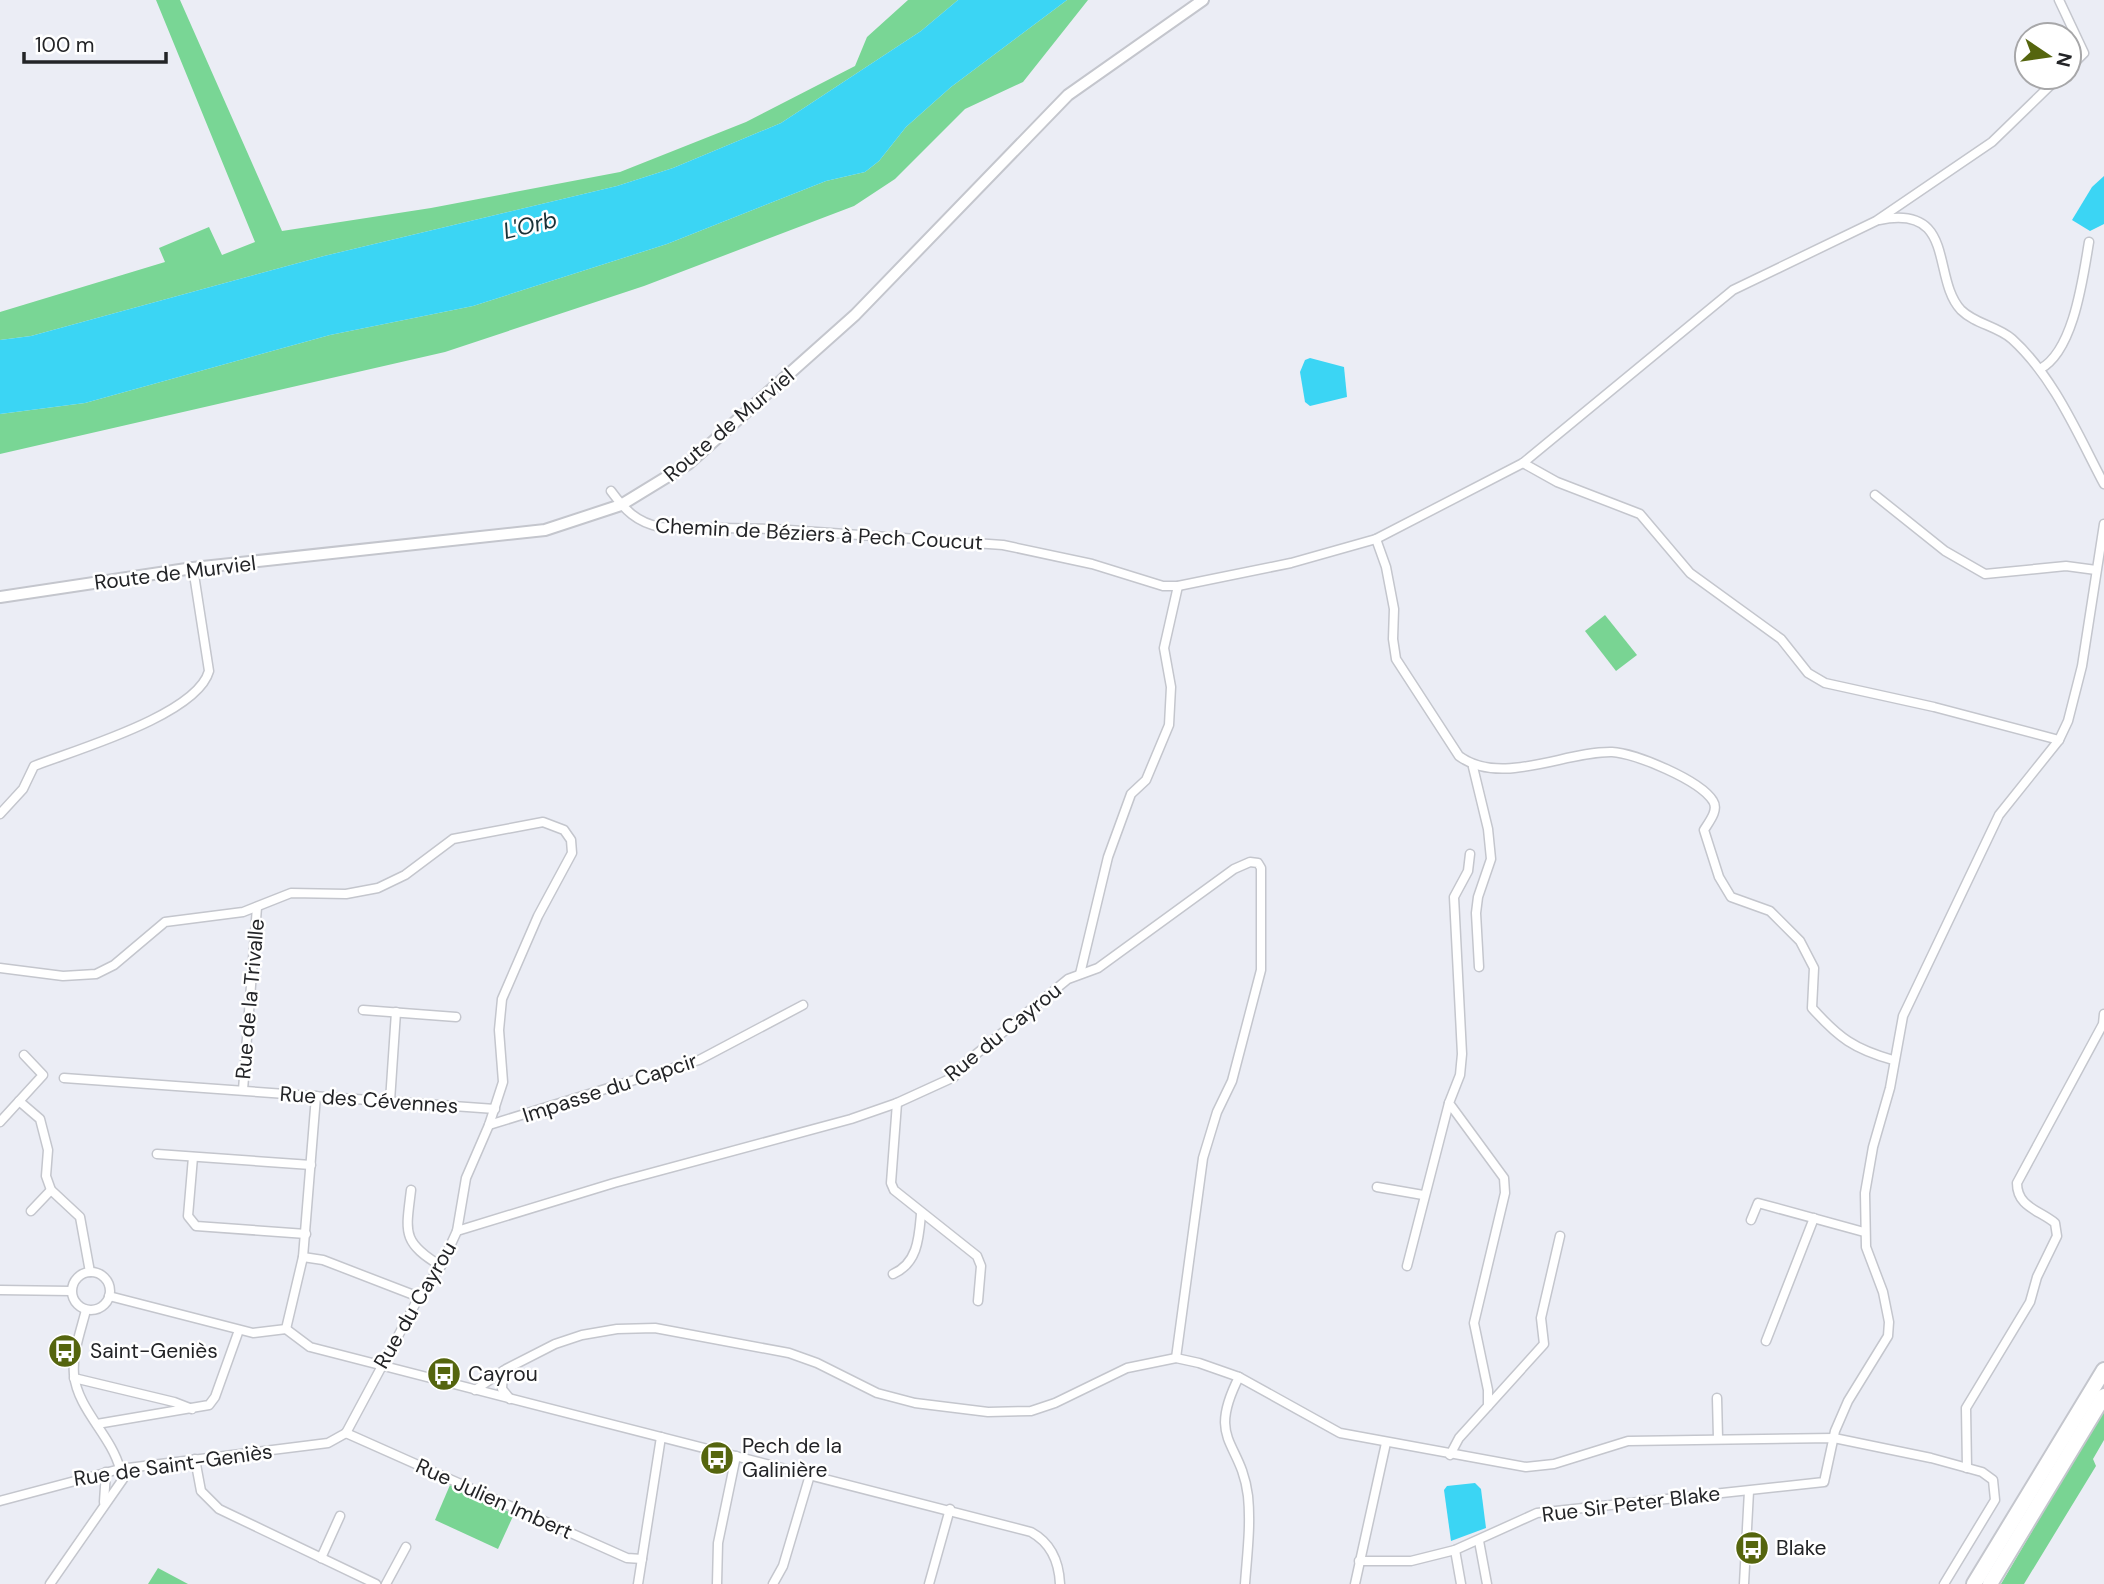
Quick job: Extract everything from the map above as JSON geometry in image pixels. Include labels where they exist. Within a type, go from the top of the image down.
[{"type":"highway","points":[[1974,1584],[2104,1370]]},
{"type":"highway","points":[[1990,1584],[2104,1396]]},
{"type":"main road","name":"Route de Murviel","points":[[0,597],[194,568],[545,530],[621,505],[688,464],[855,315],[1068,95],[1203,0]]},
{"type":"street","points":[[2059,0],[2069,21]]},
{"type":"street","name":"Chemin de Béziers à Pech Coucut","points":[[611,491],[621,505],[644,523],[660,527],[774,529],[1003,544],[1092,564],[1163,586],[1178,586],[1291,563],[1376,539],[1523,463],[1733,290],[1877,221],[1992,142],[2045,91]]},
{"type":"street","points":[[1877,221],[1893,217],[1910,219],[1934,235],[1953,297],[1961,310],[2010,337],[2040,369],[2104,484]]},
{"type":"street","points":[[2040,369],[2053,360],[2062,347],[2077,303],[2089,242]]},
{"type":"street","points":[[1523,463],[1557,482],[1640,514],[1690,573],[1781,639],[1808,673],[1825,683],[1934,706],[2059,740]]},
{"type":"street","points":[[1875,495],[1945,551],[1985,574],[2066,566],[2096,570]]},
{"type":"street","points":[[1833,1438],[1848,1401],[1888,1336],[1889,1322],[1883,1292],[1864,1232],[1865,1193],[1873,1147],[1890,1088],[1902,1016],[1999,816],[2059,740],[2068,721],[2082,666],[2104,524]]},
{"type":"street","points":[[1376,539],[1387,567],[1394,609],[1392,639],[1396,659],[1459,756],[1473,767],[1488,769],[1559,762],[1598,752],[1616,752],[1664,768],[1698,788],[1714,801],[1715,810],[1704,830],[1719,877],[1731,897],[1770,911],[1800,941],[1814,968],[1812,1009],[1828,1026],[1844,1042],[1865,1052],[1893,1060]]},
{"type":"street","points":[[0,814],[23,789],[34,766],[148,723],[180,704],[206,682],[209,671],[194,568]]},
{"type":"street","points":[[1080,974],[1108,857],[1131,794],[1146,780],[1169,725],[1171,687],[1164,648],[1178,586]]},
{"type":"street","points":[[1473,767],[1488,829],[1491,859],[1477,905],[1479,967]]},
{"type":"street","points":[[0,968],[63,976],[96,974],[114,965],[165,922],[243,912],[291,893],[346,894],[378,888],[405,875],[453,839],[474,834],[543,822],[564,830],[571,840],[572,853],[538,916],[502,999],[499,1030],[503,1082],[489,1125],[466,1178],[457,1231]]},
{"type":"street","points":[[1407,1266],[1423,1195],[1449,1103],[1460,1076],[1462,1054],[1454,897],[1468,871],[1470,854]]},
{"type":"street","name":"Rue du Cayrou","points":[[346,1433],[380,1365],[419,1297],[441,1266],[457,1231],[614,1183],[803,1134],[897,1103],[954,1077],[1016,1020],[1068,979],[1098,968],[1234,869],[1250,862],[1258,863],[1261,868],[1261,970],[1232,1081],[1217,1112],[1203,1158],[1175,1358]]},
{"type":"street","name":"Rue de la Trivalle","points":[[243,1090],[257,907]]},
{"type":"street","name":"Impasse du Capcir","points":[[489,1125],[687,1065],[803,1005]]},
{"type":"street","points":[[363,1010],[456,1017]]},
{"type":"street","points":[[390,1101],[396,1012]]},
{"type":"street","points":[[1967,1468],[1966,1408],[2030,1302],[2037,1277],[2057,1236],[2055,1223],[2022,1203],[2017,1194],[2017,1183],[2104,1024],[2104,1014]]},
{"type":"street","points":[[0,1122],[43,1075],[24,1055]]},
{"type":"street","name":"Rue des Cévennes","points":[[64,1078],[495,1109]]},
{"type":"street","points":[[286,1329],[306,1234],[316,1096]]},
{"type":"street","points":[[19,1101],[40,1119],[48,1150],[46,1176],[51,1190],[80,1217],[90,1272]]},
{"type":"street","points":[[897,1103],[891,1183],[898,1195],[976,1256],[981,1266],[978,1301]]},
{"type":"street","points":[[1449,1103],[1504,1178],[1505,1193],[1474,1323],[1488,1390],[1488,1406]]},
{"type":"street","points":[[157,1154],[311,1166]]},
{"type":"street","points":[[194,1157],[188,1216],[196,1226],[306,1234]]},
{"type":"street","points":[[1377,1187],[1423,1195]]},
{"type":"street","points":[[31,1211],[51,1190]]},
{"type":"street","points":[[411,1190],[406,1230],[410,1244],[441,1266]]},
{"type":"street","points":[[1751,1220],[1758,1203],[1864,1232]]},
{"type":"street","points":[[893,1274],[900,1271],[918,1248],[921,1214]]},
{"type":"street","points":[[1766,1341],[1814,1218]]},
{"type":"street","points":[[1450,1455],[1459,1438],[1544,1344],[1541,1318],[1560,1236]]},
{"type":"street","points":[[303,1257],[323,1260],[419,1297]]},
{"type":"street","points":[[90,1272],[106,1279],[109,1296],[98,1309],[86,1310],[75,1303],[71,1291],[79,1275],[90,1272]]},
{"type":"street","points":[[0,1290],[71,1291]]},
{"type":"street","points":[[109,1296],[259,1334],[286,1329],[310,1347],[950,1509],[1031,1532],[1044,1539],[1054,1554],[1060,1584]]},
{"type":"street","points":[[50,1584],[123,1479],[122,1469],[114,1451],[84,1404],[74,1378],[75,1354],[86,1310]]},
{"type":"street","points":[[475,1390],[503,1371],[555,1344],[582,1335],[617,1329],[655,1328],[789,1353],[817,1363],[877,1393],[915,1403],[988,1412],[1031,1411],[1055,1403],[1127,1368],[1175,1358],[1240,1377],[1340,1433],[1526,1467],[1553,1464],[1628,1441],[1833,1438],[1967,1468],[1982,1472],[1993,1480],[1994,1500],[1944,1584]]},
{"type":"street","points":[[97,1424],[208,1405],[215,1397],[239,1330]]},
{"type":"street","points":[[503,1371],[502,1389],[510,1399]]},
{"type":"street","points":[[1240,1377],[1225,1410],[1223,1424],[1248,1494],[1249,1538],[1245,1584]]},
{"type":"street","points":[[74,1378],[174,1402],[192,1409]]},
{"type":"street","points":[[1717,1398],[1718,1438]]},
{"type":"street","name":"Rue de Saint-Geniès","points":[[0,1501],[106,1472],[328,1443],[346,1433]]},
{"type":"street","name":"Rue Julien Imbert","points":[[346,1433],[626,1558],[642,1559]]},
{"type":"street","points":[[638,1584],[661,1437]]},
{"type":"street","name":"Rue Sir Peter Blake","points":[[1359,1561],[1411,1561],[1455,1550],[1537,1513],[1824,1482],[1833,1438]]},
{"type":"street","points":[[1354,1584],[1386,1443]]},
{"type":"street","points":[[717,1584],[718,1543],[736,1456]]},
{"type":"street","points":[[195,1459],[197,1482],[212,1505],[376,1584]]},
{"type":"street","points":[[102,1508],[107,1492],[106,1472]]},
{"type":"street","points":[[772,1584],[783,1566],[810,1475]]},
{"type":"street","points":[[1744,1584],[1749,1491]]},
{"type":"street","points":[[929,1584],[950,1509]]},
{"type":"street","points":[[321,1558],[340,1516]]},
{"type":"street","points":[[1479,1541],[1487,1584]]},
{"type":"street","points":[[386,1584],[405,1546]]},
{"type":"street","points":[[1455,1550],[1461,1584]]},
{"type":"green space","points":[[156,0],[180,0],[282,231],[431,208],[620,172],[746,122],[855,66],[867,37],[908,0],[958,0],[921,31],[781,123],[673,168],[617,186],[324,256],[31,336],[0,340],[0,312],[165,262],[159,248],[209,227],[222,255],[255,242]]},
{"type":"green space","points":[[1067,0],[1088,0],[1023,82],[965,109],[895,179],[854,206],[644,286],[445,352],[0,454],[0,414],[85,403],[330,335],[473,306],[667,244],[826,181],[865,172],[879,161],[906,127],[951,87]]},
{"type":"green space","points":[[1605,615],[1637,655],[1616,671],[1585,631]]},
{"type":"green space","points":[[2104,1409],[2104,1440],[2093,1459],[2096,1466],[2024,1584],[2001,1584]]},
{"type":"green space","points":[[450,1485],[514,1514],[498,1549],[435,1520]]},
{"type":"green space","points":[[158,1568],[188,1584],[148,1584]]},
{"type":"water","name":"L'Orb","points":[[958,0],[1067,0],[951,87],[906,127],[879,161],[865,172],[826,181],[667,244],[473,306],[330,335],[85,403],[0,414],[0,340],[31,336],[324,256],[617,186],[673,168],[781,123],[921,31]]},
{"type":"water","points":[[2104,176],[2104,224],[2090,231],[2072,220],[2092,187]]},
{"type":"water","points":[[1310,358],[1344,367],[1347,397],[1310,406],[1305,402],[1300,372],[1305,360]]},
{"type":"water","points":[[1475,1483],[1481,1489],[1486,1528],[1451,1541],[1444,1490],[1447,1486]]},
{"type":"place","name":"Saint-Geniès","points":[[65,1351]]},
{"type":"place","name":"Cayrou","points":[[444,1374]]},
{"type":"place","name":"Pech de la Galinière","points":[[717,1458]]},
{"type":"place","name":"Blake","points":[[1752,1548]]}]
